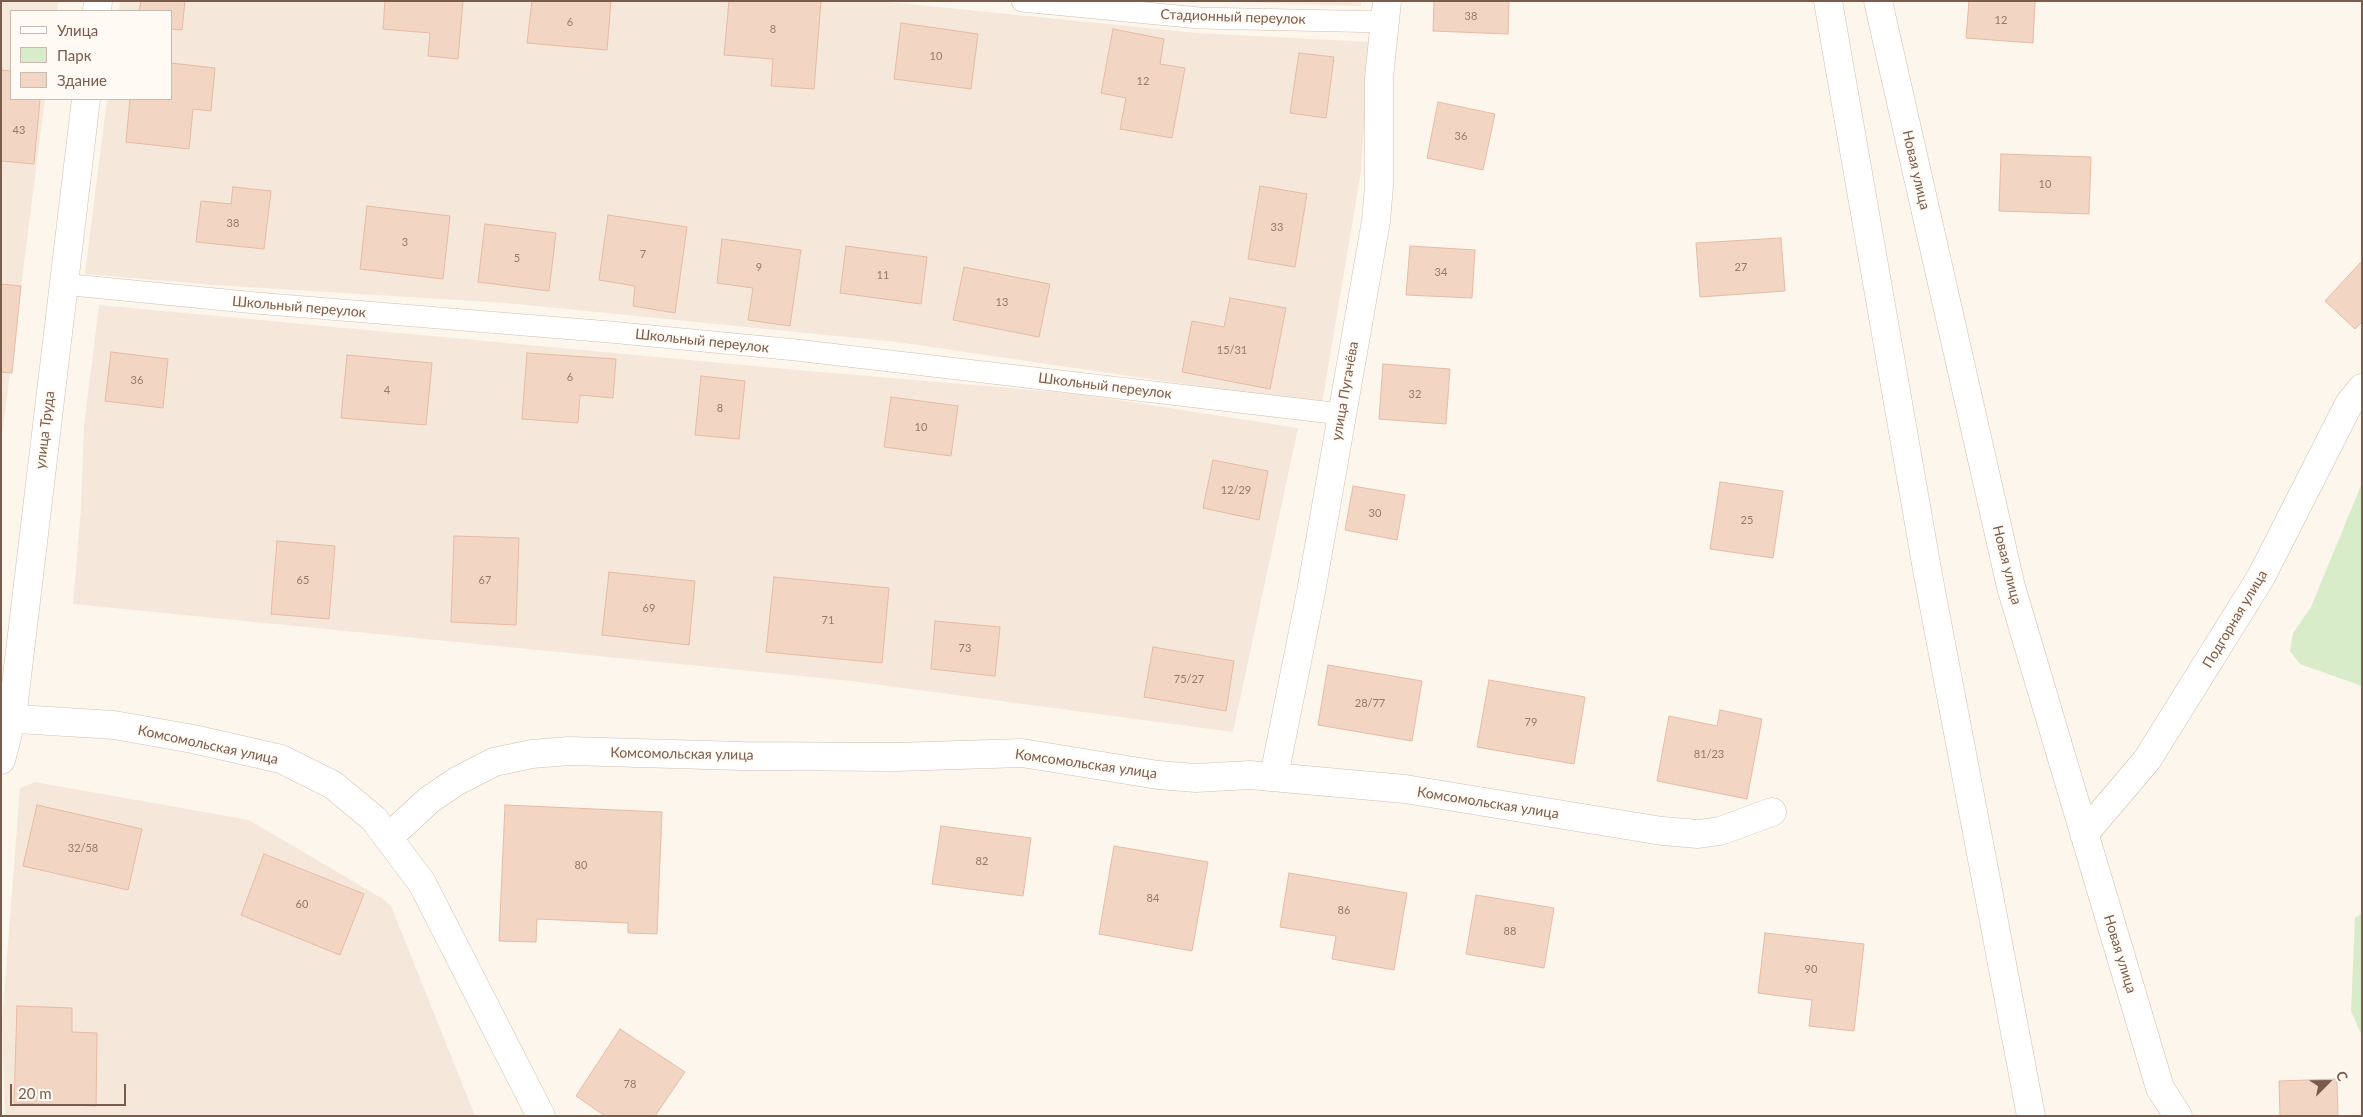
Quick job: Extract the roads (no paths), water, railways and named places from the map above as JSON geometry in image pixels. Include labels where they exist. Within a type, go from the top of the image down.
[{"type":"street","points":[[1828,1],[1930,585],[2031,1116]]},
{"type":"street","name":"Новая улица","points":[[1878,1],[2011,587],[2160,1088],[2178,1116]]},
{"type":"street","name":"улица Пугачёва","points":[[1274,776],[1311,592],[1376,221],[1379,186],[1379,78],[1386,12]]},
{"type":"street","name":"улица Труда","points":[[1,760],[86,100]]},
{"type":"street","name":"Подгорная улица","points":[[2084,834],[2147,760],[2261,577],[2349,404],[2362,388]]},
{"type":"street","name":"Комсомольская улица","points":[[7,718],[114,725],[193,739],[281,759],[333,785],[374,819],[422,883],[541,1116]]},
{"type":"street","name":"Комсомольская улица","points":[[388,838],[429,800],[457,781],[494,762],[532,754],[569,751],[885,757],[1022,753],[1158,775],[1196,778],[1250,775],[1274,776],[1405,789],[1662,832],[1698,834],[1720,831],[1772,812]]},
{"type":"lane","name":"Стадионный переулок","points":[[1022,1],[1199,18],[1386,12]]},
{"type":"lane","name":"Школьный переулок","points":[[62,284],[256,304],[600,331],[796,350],[1341,414]]}]
